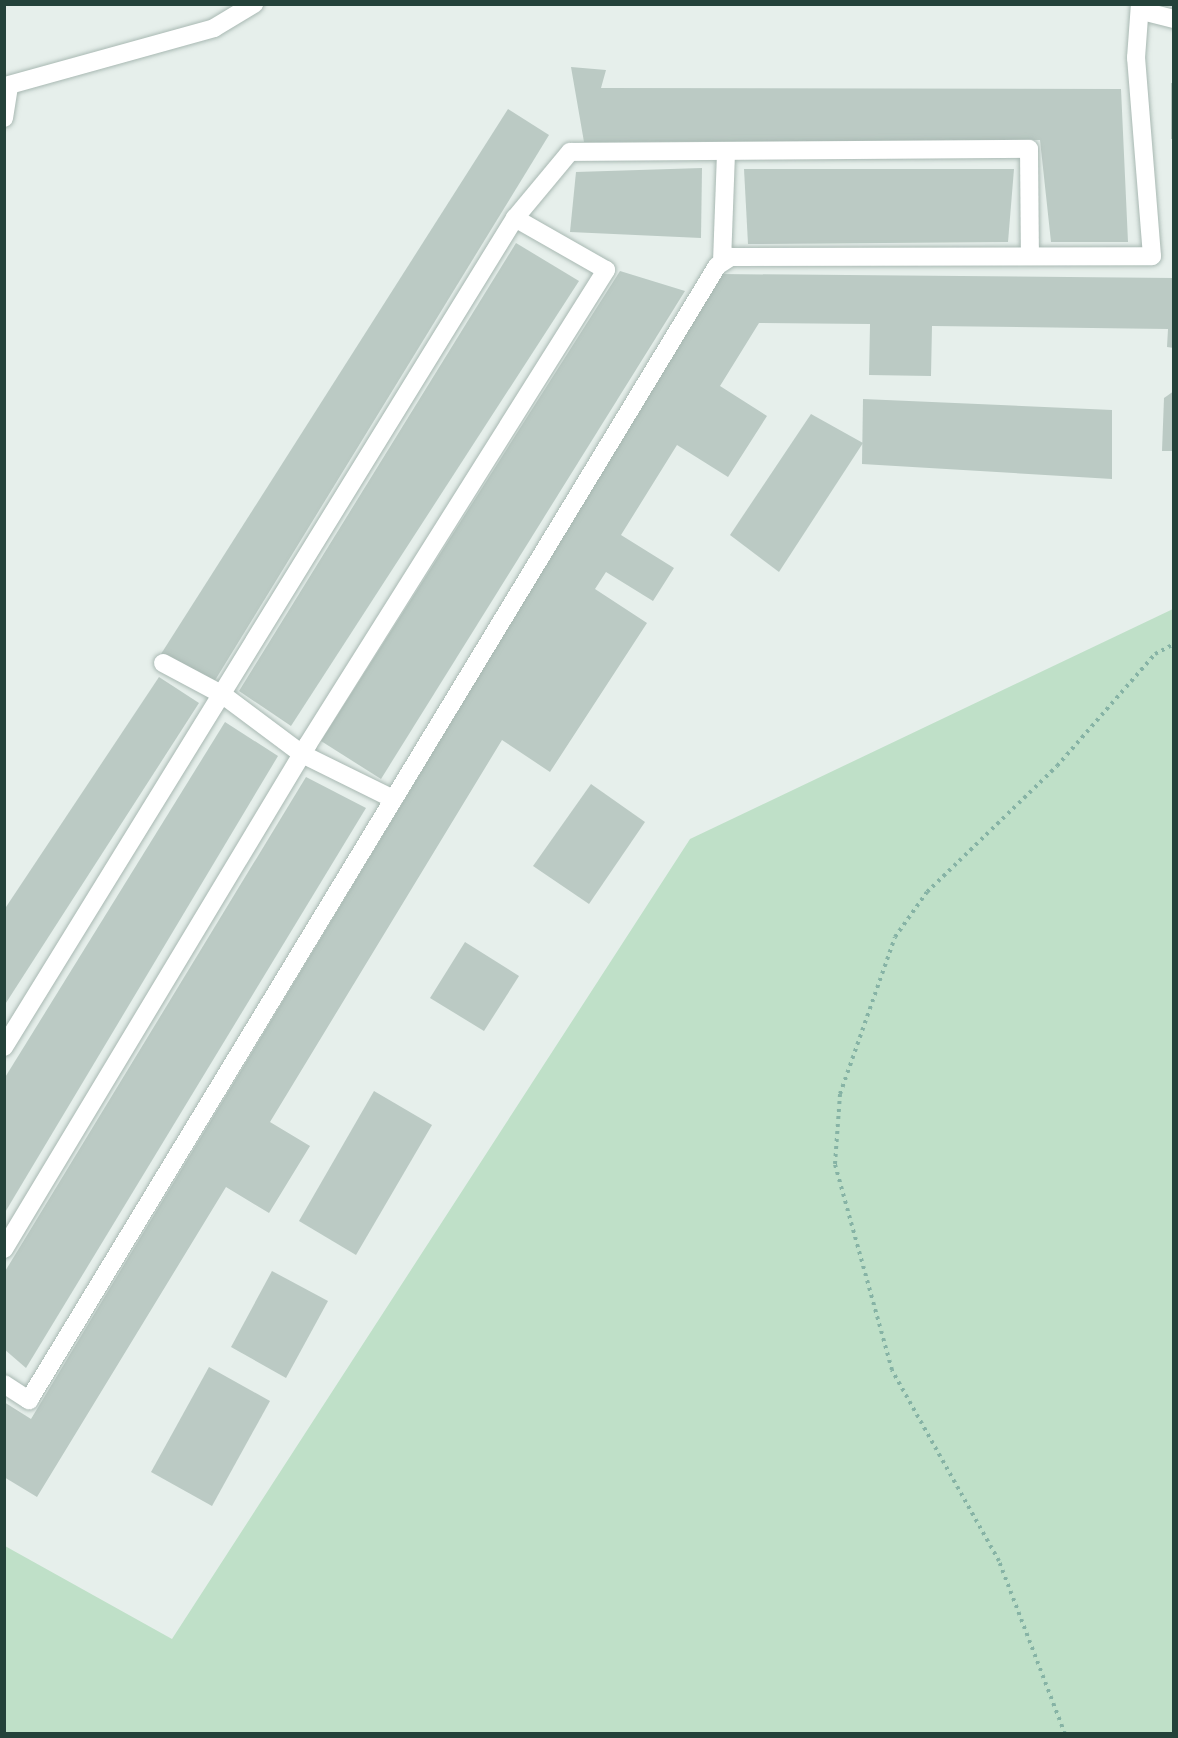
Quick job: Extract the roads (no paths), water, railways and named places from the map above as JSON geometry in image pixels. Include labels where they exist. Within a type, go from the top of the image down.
[{"type":"lane","points":[[4,118],[9,85],[214,28],[254,4]]},
{"type":"lane","points":[[722,262],[731,258],[1152,256],[1136,58],[1141,8],[1173,19]]},
{"type":"lane","points":[[4,1047],[515,218],[570,152],[1029,149],[1030,256]]},
{"type":"lane","points":[[4,1384],[29,1400],[722,262],[726,151]]},
{"type":"lane","points":[[4,1249],[302,754],[606,270],[515,218]]},
{"type":"lane","points":[[164,663],[223,695],[302,754],[393,799]]}]
